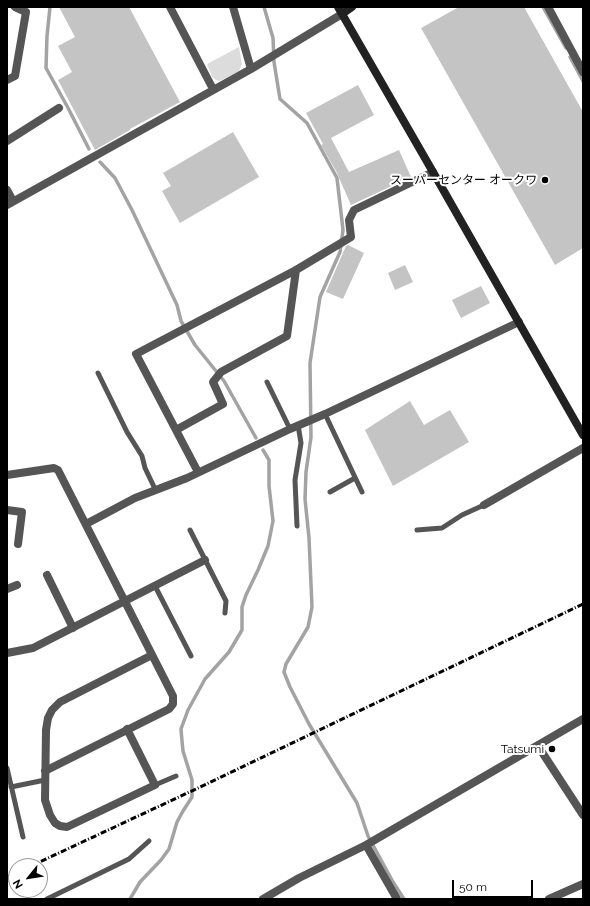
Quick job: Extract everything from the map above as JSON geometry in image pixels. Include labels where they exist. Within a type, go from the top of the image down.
[{"type":"street","points":[[7,80],[14,76],[26,12],[14,7]]},
{"type":"street","points":[[170,7],[213,89]]},
{"type":"street","points":[[233,7],[251,69]]},
{"type":"street","points":[[7,190],[10,203],[251,69],[340,10],[352,7]]},
{"type":"street","points":[[548,7],[583,72]]},
{"type":"street","points":[[340,10],[583,434]]},
{"type":"street","points":[[7,141],[59,108]]},
{"type":"street","points":[[198,472],[136,354],[296,270],[351,237],[349,220],[354,210],[433,172]]},
{"type":"street","points":[[176,430],[223,404],[213,382],[218,374],[287,336],[296,270]]},
{"type":"street","points":[[86,524],[135,498],[156,491],[325,414],[519,322]]},
{"type":"street","points":[[484,505],[583,448]]},
{"type":"street","points":[[7,475],[54,468],[58,470],[173,696],[173,704],[169,709],[45,771]]},
{"type":"street","points":[[7,510],[22,512],[18,544]]},
{"type":"street","points":[[7,653],[33,648],[205,560]]},
{"type":"street","points":[[47,576],[73,628]]},
{"type":"street","points":[[7,589],[17,585]]},
{"type":"street","points":[[127,729],[155,785],[68,827],[60,826],[55,823],[50,815],[45,800],[46,730],[48,718],[52,710],[60,702],[152,655]]},
{"type":"street","points":[[263,899],[299,878],[366,845],[583,719]]},
{"type":"street","points":[[538,746],[583,815]]},
{"type":"street","points":[[366,845],[397,899]]},
{"type":"street","points":[[549,899],[583,884]]},
{"type":"lane","points":[[98,373],[127,432],[142,456],[145,468],[156,491]]},
{"type":"lane","points":[[266,382],[290,429]]},
{"type":"lane","points":[[325,414],[362,492]]},
{"type":"lane","points":[[298,425],[301,443],[295,480],[298,526]]},
{"type":"lane","points":[[330,492],[355,478]]},
{"type":"lane","points":[[417,530],[442,528],[462,515],[484,505]]},
{"type":"lane","points":[[190,530],[226,601],[226,613]]},
{"type":"lane","points":[[155,586],[191,656]]},
{"type":"lane","points":[[7,768],[23,837]]},
{"type":"lane","points":[[155,785],[176,776]]},
{"type":"lane","points":[[12,787],[45,780]]},
{"type":"lane","points":[[47,899],[129,859],[149,841]]},
{"type":"shaded area","points":[[239,47],[242,64],[239,71],[220,81],[212,77],[207,64]]},
{"type":"building","points":[[59,7],[129,7],[180,102],[95,150],[58,80],[72,72],[58,46],[75,37]]},
{"type":"building","name":"スーパーセンター オークワ","points":[[459,7],[524,7],[583,112],[583,248],[555,265],[421,28]]},
{"type":"building","points":[[358,85],[374,115],[331,138],[349,172],[399,150],[411,177],[351,205],[336,171],[321,145],[323,144],[306,113]]},
{"type":"building","points":[[233,132],[259,177],[180,223],[162,191],[171,186],[163,173]]},
{"type":"building","points":[[348,245],[364,253],[343,299],[326,292],[346,246]]},
{"type":"building","points":[[405,265],[413,282],[395,290],[388,273]]},
{"type":"building","points":[[481,286],[490,303],[461,318],[452,300]]},
{"type":"building","points":[[410,401],[424,425],[450,410],[469,442],[393,486],[365,430]]},
{"type":"waterway","points":[[50,7],[46,68],[89,149]]},
{"type":"waterway","points":[[264,7],[273,38],[274,62],[280,99],[307,123],[337,178],[343,230],[340,252],[320,297],[310,363],[311,437],[306,472],[305,499],[309,538],[312,607],[308,627],[286,664],[284,672],[309,724],[357,803],[368,836],[404,899]]},
{"type":"waterway","points":[[543,7],[566,48]]},
{"type":"waterway","points":[[570,57],[583,81]]},
{"type":"waterway","points":[[100,162],[115,178],[132,210],[177,305],[181,321],[195,345],[224,381],[256,438]]},
{"type":"waterway","points":[[130,899],[140,882],[161,860],[169,849],[177,822],[192,797],[192,780],[183,751],[181,729],[188,710],[205,679],[229,652],[242,630],[242,607],[268,546],[273,521],[269,486],[269,460],[263,450]]},
{"type":"railway","points":[[48,858],[583,604]]},
{"type":"place","name":"スーパーセンター オークワ","points":[[545,180]]},
{"type":"place","name":"Tatsumi","points":[[552,749]]}]
